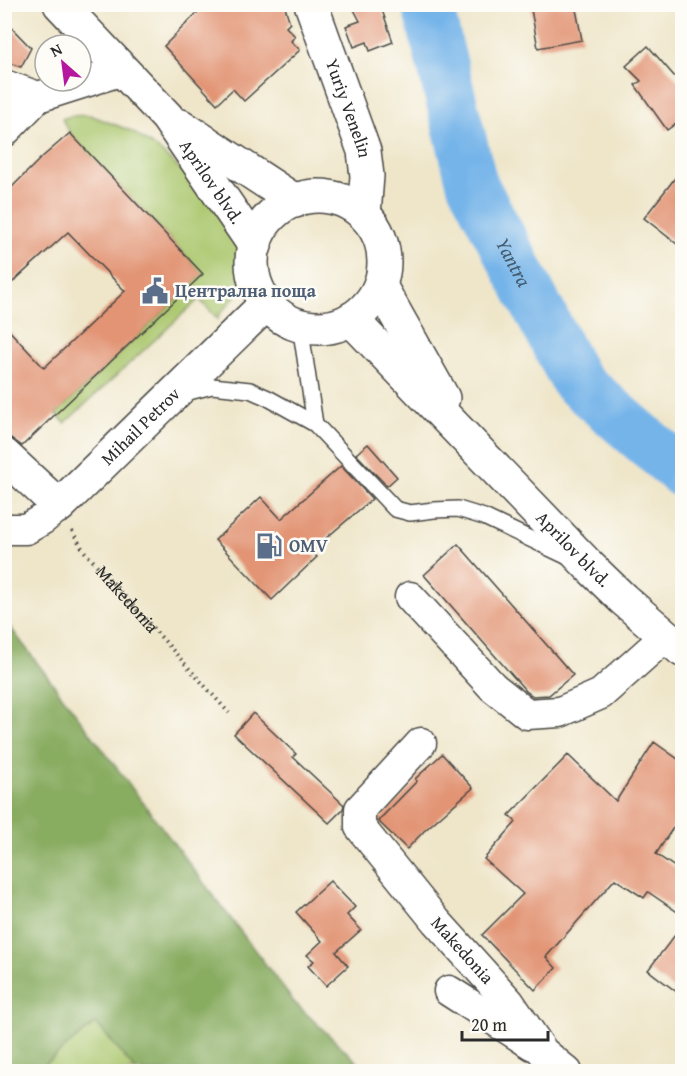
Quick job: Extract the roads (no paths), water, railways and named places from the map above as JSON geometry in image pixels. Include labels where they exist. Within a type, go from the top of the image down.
[{"type":"main road","name":"Aprilov blvd.","points":[[60,4],[167,117],[255,246]]},
{"type":"main road","name":"Yuriy Venelin","points":[[311,4],[364,151],[368,176],[364,214]]},
{"type":"main road","name":"Aprilov blvd.","points":[[167,117],[294,201]]},
{"type":"main road","points":[[316,196],[326,196],[347,203],[364,214],[376,229],[383,248],[384,267],[380,286],[368,305],[351,319],[332,327],[300,325],[282,317],[261,295],[254,276],[255,246],[258,236],[269,219],[285,205],[316,196]]},
{"type":"main road","name":"Aprilov blvd.","points":[[380,286],[468,441]]},
{"type":"main road","name":"Mihail Petrov","points":[[59,506],[267,303]]},
{"type":"main road","name":"Aprilov blvd.","points":[[351,319],[590,567],[674,643]]},
{"type":"main road","points":[[4,454],[59,506]]},
{"type":"street","points":[[4,132],[38,97],[123,70]]},
{"type":"street","points":[[4,85],[38,97]]},
{"type":"street","name":"Mihail Petrov","points":[[4,529],[26,529],[59,506]]},
{"type":"street","points":[[410,597],[493,687],[527,714],[561,712],[601,694],[674,643]]},
{"type":"street","name":"Makedonia","points":[[421,743],[360,809],[360,827],[436,921],[510,1002],[543,1052],[567,1071]]},
{"type":"street","points":[[448,991],[543,1052]]},
{"type":"lane","points":[[300,325],[315,424]]},
{"type":"lane","points":[[171,397],[212,386],[250,390],[315,424],[395,509],[410,513],[458,509],[484,517],[590,567]]},
{"type":"waterway","name":"Yantra","points":[[427,4],[472,183],[576,381],[682,472]]},
{"type":"place","name":"Централна поща","points":[[155,291]]},
{"type":"place","name":"OMV","points":[[269,546]]}]
